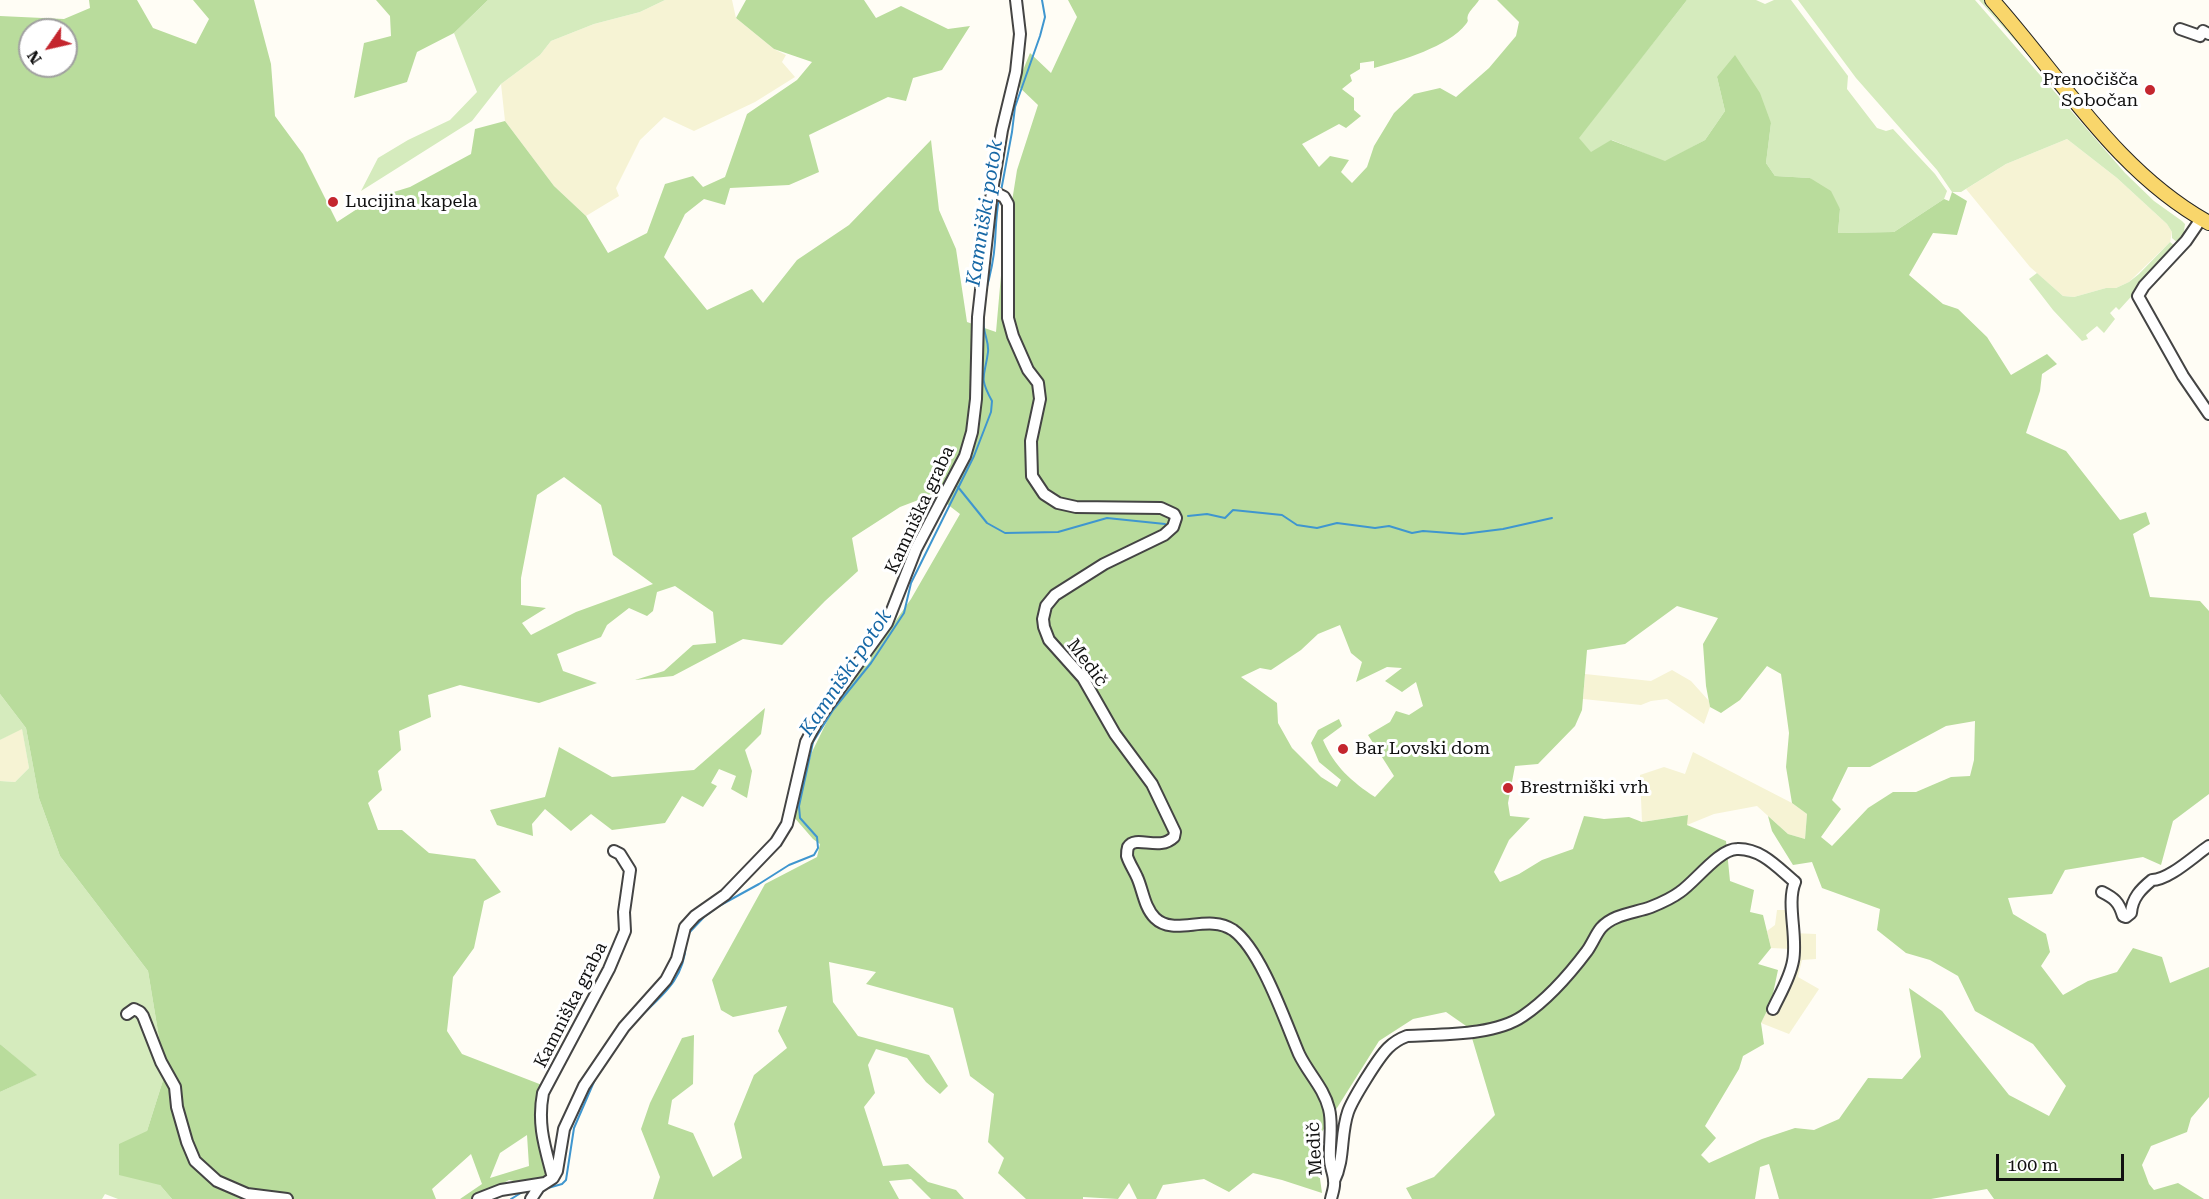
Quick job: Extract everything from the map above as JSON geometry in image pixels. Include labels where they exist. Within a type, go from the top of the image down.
[{"type":"main road","points":[[1992,0],[2123,157],[2156,187],[2205,221]]},
{"type":"street","name":"Kamniška graba","points":[[541,1189],[557,1172],[564,1129],[584,1086],[624,1027],[666,980],[677,959],[679,942],[685,927],[695,916],[725,895],[776,842],[787,824],[806,742],[818,719],[887,623],[916,549],[965,456],[972,432],[976,399],[978,317],[998,194],[1002,130],[1016,72],[1020,34],[1016,0]]},
{"type":"street","points":[[2180,29],[2204,34]]},
{"type":"street","name":"Medič","points":[[998,194],[1008,204],[1008,318],[1028,370],[1038,383],[1040,399],[1031,441],[1032,476],[1044,494],[1058,503],[1076,507],[1161,508],[1174,514],[1176,518],[1173,527],[1164,535],[1104,564],[1055,595],[1044,612],[1044,627],[1054,647],[1083,678],[1115,734],[1152,784],[1175,832],[1174,837],[1165,843],[1135,842],[1129,845],[1127,858],[1148,908],[1156,919],[1166,925],[1202,922],[1219,924],[1233,931],[1245,943],[1275,995],[1300,1055],[1323,1092],[1330,1111],[1330,1158],[1334,1181],[1331,1199]]},
{"type":"street","points":[[2205,221],[2144,286],[2138,296],[2183,376],[2209,414]]},
{"type":"street","points":[[2102,892],[2115,898],[2121,907],[2123,916],[2126,917],[2131,913],[2132,904],[2141,889],[2152,880],[2160,880],[2209,846]]},
{"type":"street","points":[[1334,1181],[1341,1168],[1341,1150],[1348,1112],[1385,1050],[1398,1039],[1407,1036],[1481,1030],[1506,1025],[1523,1016],[1557,987],[1581,958],[1601,928],[1612,919],[1654,906],[1679,893],[1714,861],[1733,849],[1745,849],[1760,854],[1795,882],[1791,892],[1794,925],[1793,961],[1786,983],[1773,1009]]},
{"type":"street","name":"Kamniška graba","points":[[541,1189],[540,1109],[543,1093],[609,969],[626,931],[624,912],[630,870],[620,854],[614,851]]},
{"type":"street","points":[[127,1014],[134,1009],[143,1016],[161,1062],[176,1087],[177,1107],[195,1161],[217,1181],[247,1194],[287,1199]]},
{"type":"street","points":[[478,1199],[501,1190],[541,1189]]},
{"type":"shaded area","points":[[665,0],[732,0],[736,18],[774,49],[786,55],[782,62],[795,77],[755,102],[694,131],[664,117],[640,140],[616,188],[619,196],[586,216],[554,186],[505,121],[501,84],[540,55],[551,41],[594,24],[640,12]]},
{"type":"shaded area","points":[[2067,139],[2117,178],[2167,224],[2172,232],[2170,242],[2129,282],[2116,288],[2106,288],[2074,297],[2063,296],[2030,267],[1966,189],[2006,164]]},
{"type":"shaded area","points":[[1672,670],[1691,681],[1709,701],[1710,707],[1704,724],[1667,699],[1641,705],[1583,699],[1585,674],[1651,681]]},
{"type":"shaded area","points":[[22,728],[29,768],[15,782],[0,781],[0,740]]},
{"type":"shaded area","points":[[1693,752],[1792,803],[1807,814],[1805,839],[1788,834],[1757,806],[1714,814],[1687,825],[1687,815],[1642,822],[1640,775],[1664,767],[1685,774]]},
{"type":"shaded area","points":[[1777,910],[1789,910],[1792,933],[1816,934],[1816,959],[1802,960],[1798,977],[1819,989],[1789,1034],[1761,1023],[1786,975],[1791,949],[1771,948],[1767,931],[1775,925]]},
{"type":"green space","points":[[89,0],[137,0],[153,28],[196,44],[209,19],[193,0],[254,0],[271,64],[275,116],[303,154],[337,222],[374,198],[410,187],[471,154],[475,129],[505,121],[554,186],[586,216],[608,253],[647,233],[665,184],[693,176],[703,187],[725,177],[747,114],[797,80],[812,62],[774,49],[736,18],[746,0],[864,0],[876,18],[901,6],[948,29],[970,26],[942,70],[913,78],[906,101],[888,97],[809,135],[819,172],[789,185],[730,188],[725,205],[704,199],[685,214],[664,257],[707,310],[752,289],[763,303],[797,260],[849,225],[931,140],[939,210],[956,249],[967,322],[996,332],[1002,264],[1017,170],[1038,105],[1017,85],[1030,53],[1051,73],[1077,17],[1068,0],[1479,0],[1469,13],[1466,24],[1436,46],[1411,57],[1374,68],[1374,61],[1360,63],[1360,69],[1350,75],[1352,81],[1342,89],[1354,98],[1354,110],[1361,116],[1346,128],[1339,124],[1302,144],[1319,167],[1330,156],[1349,160],[1341,172],[1352,183],[1367,167],[1374,146],[1394,113],[1414,94],[1440,88],[1456,97],[1489,68],[1516,36],[1519,22],[1497,0],[1687,0],[1579,138],[1591,152],[1611,140],[1665,161],[1705,140],[1725,111],[1717,77],[1735,55],[1760,93],[1771,123],[1766,163],[1775,176],[1810,178],[1831,191],[1840,209],[1838,233],[1894,232],[1944,199],[1949,201],[1952,192],[1967,201],[1957,235],[1933,233],[1909,275],[1943,304],[1958,309],[1987,337],[2011,375],[2047,354],[2057,364],[2042,374],[2040,391],[2026,433],[2066,451],[2120,520],[2146,512],[2150,524],[2133,534],[2150,597],[2200,601],[2209,611],[2209,794],[2173,821],[2161,865],[2143,857],[2065,870],[2052,894],[2008,898],[2013,914],[2046,934],[2050,952],[2041,966],[2063,995],[2088,981],[2117,972],[2133,948],[2162,957],[2170,983],[2209,967],[2209,1097],[2191,1118],[2187,1132],[2151,1146],[2142,1165],[2149,1184],[2154,1190],[2178,1183],[2204,1199],[1994,1199],[1987,1189],[1931,1199],[1779,1199],[1769,1164],[1760,1167],[1755,1199],[1412,1199],[1406,1188],[1434,1177],[1495,1115],[1469,1028],[1446,1012],[1413,1019],[1379,1041],[1315,1143],[1322,1193],[1253,1173],[1229,1192],[1204,1179],[1163,1185],[1156,1199],[1137,1199],[1129,1183],[1118,1199],[1083,1197],[1083,1199],[1026,1199],[998,1173],[1004,1158],[988,1142],[994,1094],[970,1076],[953,1008],[866,984],[876,972],[829,962],[833,1002],[858,1036],[929,1055],[948,1086],[940,1094],[926,1082],[907,1058],[876,1049],[868,1065],[875,1093],[864,1107],[883,1166],[908,1164],[928,1182],[956,1190],[964,1199],[931,1199],[911,1179],[889,1181],[899,1199],[653,1199],[660,1177],[641,1129],[650,1103],[682,1038],[694,1035],[693,1084],[672,1100],[668,1124],[693,1133],[713,1177],[742,1158],[734,1124],[754,1075],[787,1048],[778,1031],[787,1006],[733,1017],[721,1010],[712,980],[765,884],[817,857],[820,844],[793,816],[812,752],[833,709],[911,599],[960,514],[934,494],[900,507],[852,538],[858,571],[782,645],[743,639],[673,676],[635,680],[664,671],[693,645],[716,643],[713,612],[675,586],[657,592],[653,611],[647,616],[629,608],[607,625],[601,637],[557,654],[563,671],[597,683],[539,703],[460,685],[428,695],[431,717],[399,731],[401,750],[378,771],[382,790],[368,803],[378,830],[402,830],[429,853],[475,859],[501,892],[484,901],[474,948],[453,977],[447,1031],[462,1054],[542,1085],[536,1123],[550,1151],[548,1174],[532,1185],[509,1180],[474,1199],[460,1199],[482,1184],[471,1154],[432,1189],[436,1199],[172,1199],[160,1185],[119,1175],[119,1144],[147,1131],[165,1074],[148,971],[60,856],[39,798],[26,728],[0,694],[0,16],[43,18],[18,18],[18,78],[78,78],[78,18],[66,18],[90,8]],"holes":[[[564,477],[601,505],[613,555],[653,584],[576,612],[531,635],[522,623],[546,608],[521,605],[521,578],[537,495]],[[1677,606],[1718,618],[1703,644],[1710,707],[1721,713],[1740,700],[1767,666],[1781,674],[1789,733],[1786,767],[1792,803],[1807,814],[1805,839],[1788,834],[1768,816],[1772,831],[1793,865],[1812,862],[1822,888],[1880,909],[1877,930],[1906,953],[1930,960],[1958,976],[1975,1011],[2033,1044],[2066,1086],[2049,1116],[2009,1095],[1942,1011],[1909,988],[1921,1057],[1902,1079],[1868,1078],[1839,1119],[1814,1130],[1795,1128],[1762,1139],[1709,1163],[1701,1155],[1716,1138],[1705,1126],[1739,1069],[1743,1056],[1764,1044],[1761,1023],[1771,1003],[1778,970],[1758,964],[1771,948],[1763,915],[1750,912],[1754,890],[1730,881],[1726,841],[1687,825],[1688,815],[1642,822],[1629,817],[1604,819],[1584,816],[1573,849],[1542,860],[1500,882],[1494,872],[1509,840],[1530,818],[1510,816],[1508,803],[1515,766],[1538,764],[1575,726],[1582,710],[1587,650],[1625,644]],[[1340,625],[1351,653],[1362,662],[1356,682],[1387,667],[1402,668],[1385,681],[1402,692],[1416,682],[1423,706],[1409,715],[1396,711],[1390,722],[1368,735],[1394,776],[1375,797],[1344,773],[1327,749],[1323,740],[1342,726],[1339,719],[1318,730],[1311,743],[1319,762],[1341,780],[1337,787],[1321,777],[1292,748],[1278,723],[1277,703],[1241,677],[1260,668],[1271,670],[1301,650],[1318,634]],[[1975,721],[1974,760],[1970,776],[1951,777],[1916,792],[1893,792],[1868,808],[1832,846],[1821,837],[1841,809],[1832,800],[1848,767],[1870,767],[1946,726]],[[527,1135],[529,1166],[490,1178],[500,1153]]]},
{"type":"green space","points":[[376,0],[488,0],[454,33],[417,52],[407,82],[354,98],[364,43],[391,36],[390,16]]},
{"type":"green space","points":[[488,0],[665,0],[640,12],[594,24],[551,41],[540,55],[501,84],[472,121],[361,191],[378,158],[408,140],[450,120],[477,92],[454,33]]},
{"type":"green space","points":[[1687,0],[1756,0],[1765,4],[1774,0],[1791,0],[1848,76],[1847,89],[1877,128],[1886,131],[1893,129],[1935,174],[1947,191],[1944,199],[1894,232],[1838,233],[1840,209],[1810,178],[1775,176],[1766,163],[1771,123],[1717,77],[1725,111],[1705,140],[1665,162],[1612,140],[1591,153],[1578,138]]},
{"type":"green space","points":[[1798,0],[1975,0],[2125,173],[2154,201],[2185,224],[2184,231],[2187,234],[2179,244],[2172,238],[2172,232],[2167,224],[2117,178],[2067,139],[2006,164],[1961,192],[1952,192],[1937,170],[1856,78]]},
{"type":"green space","points":[[1979,0],[1985,0],[2044,70],[2028,55]]},
{"type":"green space","points":[[2170,242],[2176,247],[2119,310],[2116,307],[2110,313],[2115,319],[2104,333],[2097,326],[2086,335],[2088,339],[2082,341],[2053,310],[2029,279],[2037,273],[2063,296],[2074,297],[2106,288],[2116,288],[2139,274]]},
{"type":"green space","points":[[0,694],[26,728],[39,798],[60,856],[148,971],[165,1074],[147,1131],[160,1185],[172,1199],[118,1199],[105,1194],[102,1199],[0,1199],[0,1092],[36,1075],[0,1044],[0,781],[15,782],[29,768],[22,729],[0,740]]},
{"type":"green space","points":[[765,708],[761,734],[745,750],[752,771],[747,798],[731,789],[736,776],[719,769],[711,783],[717,786],[703,807],[682,796],[665,823],[612,830],[591,814],[571,831],[545,809],[532,824],[533,836],[497,825],[490,810],[545,797],[559,747],[612,777],[694,770]]},
{"type":"green space","points":[[0,1044],[37,1075],[0,1092]]},
{"type":"waterway","name":"Kamniški potok","points":[[1001,191],[1015,107],[1045,17],[1042,0]]},
{"type":"waterway","name":"Kamniški potok","points":[[985,294],[994,255],[999,199]]},
{"type":"waterway","name":"Kamniški potok","points":[[687,935],[704,917],[719,906],[789,865],[814,855],[818,848],[817,837],[800,818],[799,806],[813,742],[833,710],[871,663],[904,613],[911,583],[974,456],[991,412],[992,401],[984,381],[988,349],[983,325],[985,300]]},
{"type":"waterway","points":[[958,487],[987,523],[1005,533],[1058,532],[1107,518],[1165,524]]},
{"type":"waterway","points":[[1188,516],[1207,514],[1225,518],[1233,510],[1282,515],[1297,525],[1317,528],[1337,523],[1375,528],[1389,526],[1412,533],[1423,531],[1463,534],[1503,529],[1552,518]]},
{"type":"waterway","name":"Kamniški potok","points":[[642,1015],[666,992],[677,976],[682,966],[686,944]]},
{"type":"waterway","name":"Kamniški potok","points":[[541,1190],[562,1184],[566,1180],[574,1128],[596,1077]]},
{"type":"waterway","name":"Kamniški potok","points":[[511,1199],[524,1191]]},
{"type":"place","name":"Prenočišča Sobočan","points":[[2150,90]]},
{"type":"place","name":"Lucijina kapela","points":[[333,202]]},
{"type":"place","name":"Bar Lovski dom","points":[[1343,749]]},
{"type":"place","name":"Brestrniški vrh","points":[[1508,788]]}]
